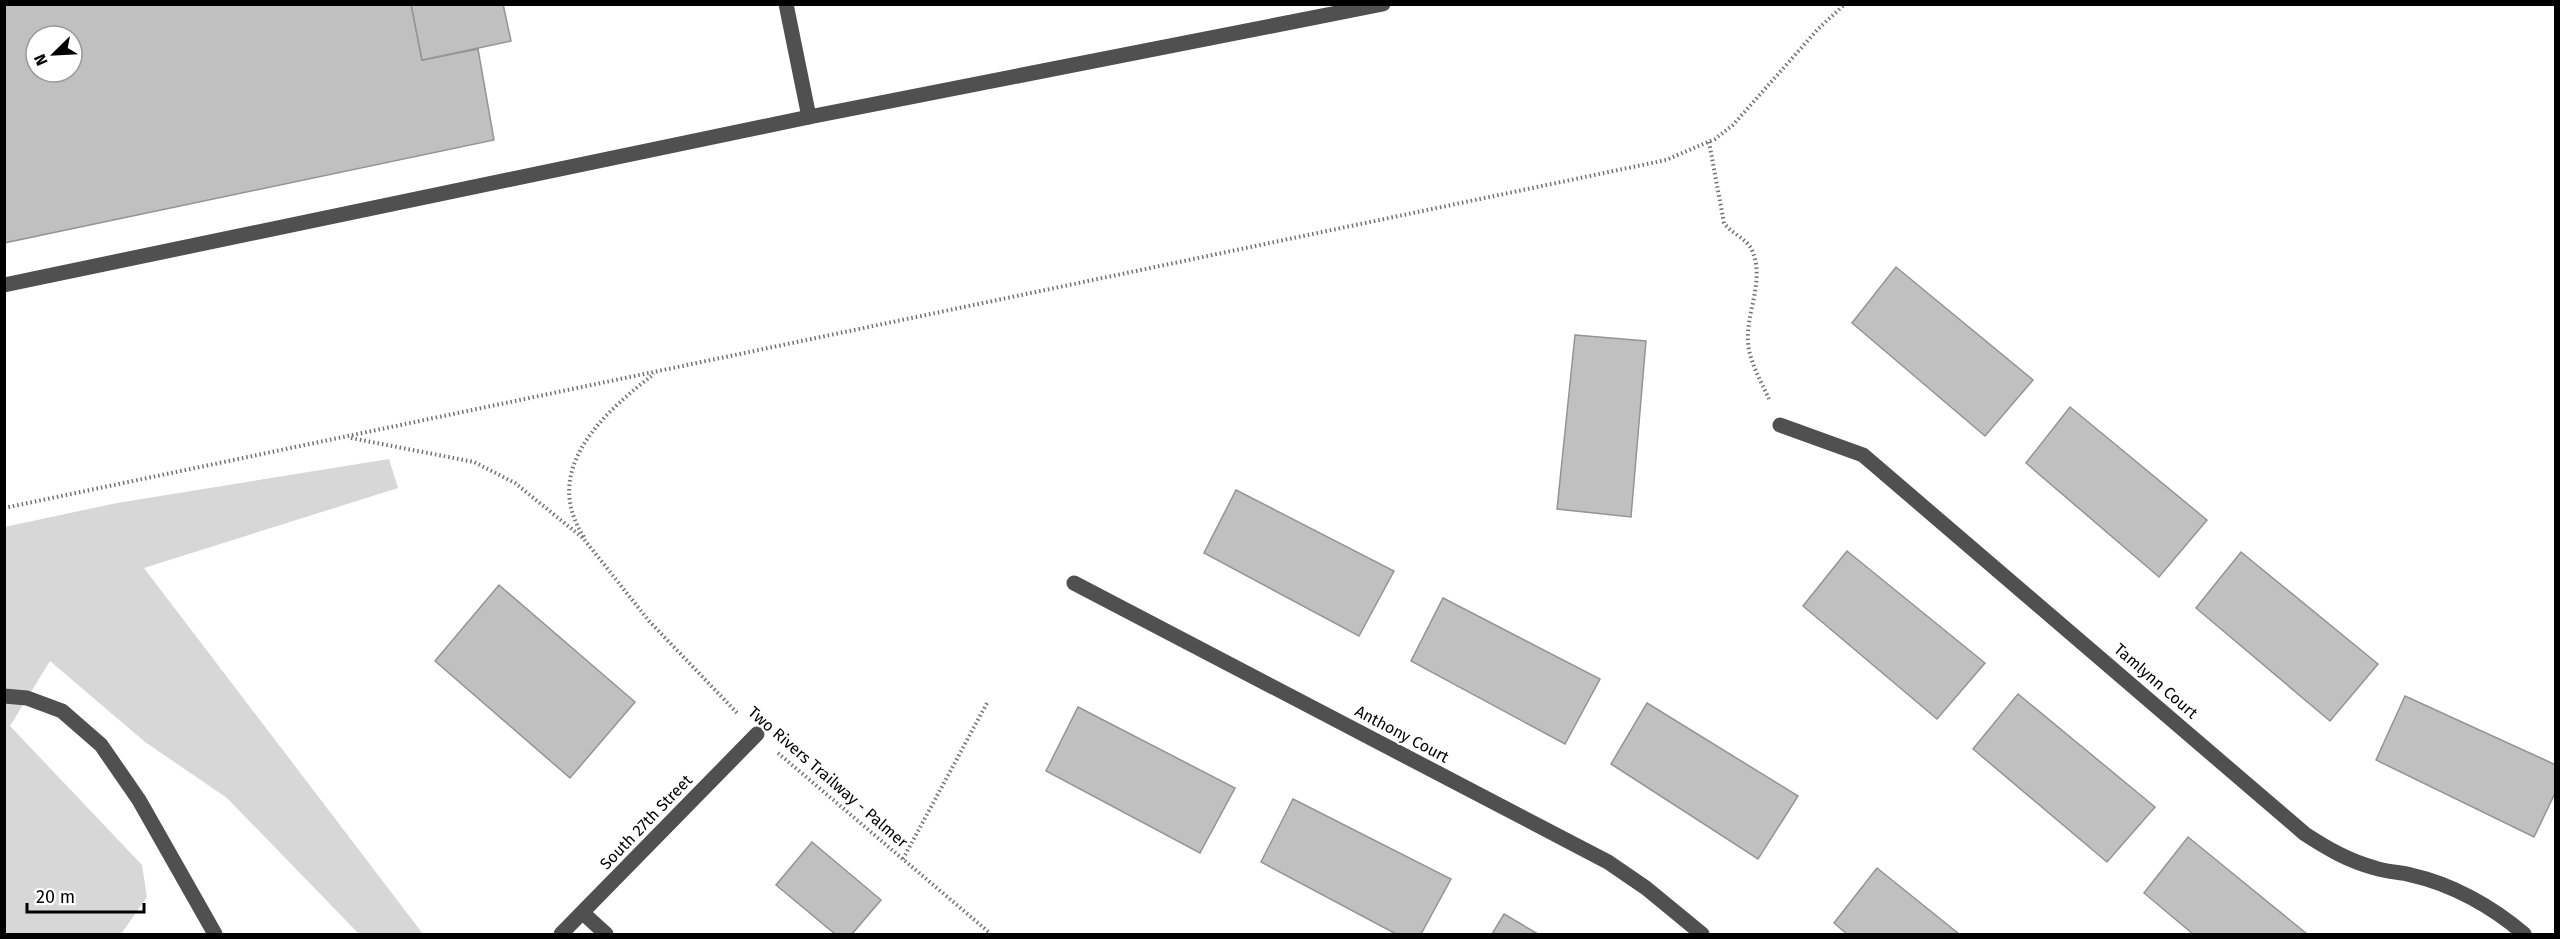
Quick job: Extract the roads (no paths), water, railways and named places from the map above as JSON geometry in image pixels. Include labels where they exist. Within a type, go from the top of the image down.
[{"type":"street","points":[[786,4],[809,117]]},
{"type":"street","points":[[4,285],[809,117],[1383,4]]},
{"type":"street","name":"Tamlynn Court","points":[[1780,425],[1863,455],[2305,834],[2336,854],[2377,869],[2413,875],[2466,895],[2506,919],[2524,934]]},
{"type":"street","name":"Anthony Court","points":[[1074,583],[1608,862],[1654,894],[1702,934]]},
{"type":"street","points":[[4,696],[27,698],[62,711],[101,745],[139,800],[215,934]]},
{"type":"street","name":"South 27th Street","points":[[561,934],[757,734]]},
{"type":"street","points":[[583,913],[606,934]]}]
